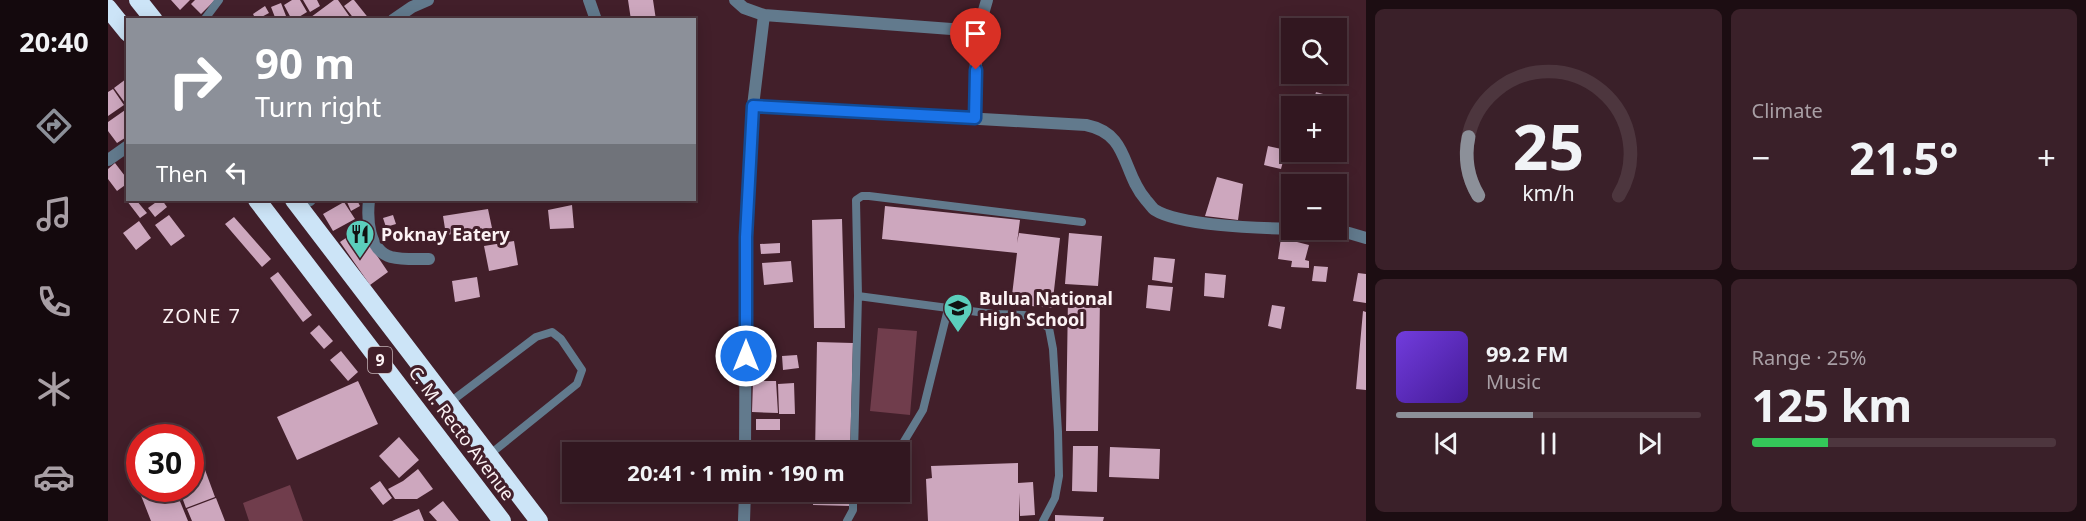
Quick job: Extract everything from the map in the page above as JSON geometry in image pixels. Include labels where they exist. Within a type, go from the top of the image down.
[{"type":"highway","points":[[138,0],[152,18]]},
{"type":"highway","points":[[108,8],[126,30]]},
{"type":"highway","name":"C. M. Recto Avenue","points":[[258,201],[502,521]]},
{"type":"highway","name":"C. M. Recto Avenue","points":[[301,201],[539,521]]},
{"type":"street","points":[[396,18],[428,0]]},
{"type":"street","points":[[589,0],[595,18]]},
{"type":"street","points":[[735,0],[744,8],[764,15],[978,31]]},
{"type":"street","points":[[975,118],[978,31],[987,0]]},
{"type":"street","points":[[745,442],[746,237],[753,106],[764,15]]},
{"type":"street","points":[[753,106],[1086,125],[1101,128],[1118,144],[1138,191],[1155,210],[1179,219],[1281,228]]},
{"type":"street","points":[[108,160],[126,147]]},
{"type":"street","points":[[369,201],[368,224],[374,242],[382,252],[395,258],[429,259]]},
{"type":"street","points":[[1347,232],[1366,238]]},
{"type":"street","points":[[744,521],[745,502]]},
{"type":"lane","points":[[206,18],[219,0]]},
{"type":"lane","points":[[854,442],[858,296],[856,200],[862,196],[1082,222]]},
{"type":"lane","points":[[858,296],[948,309],[1024,315],[1049,328],[1053,349],[1059,476],[1055,498],[1043,521]]},
{"type":"lane","points":[[904,442],[923,410],[948,309]]},
{"type":"lane","points":[[449,403],[536,337],[552,332],[561,339],[582,370],[577,384],[489,455]]},
{"type":"lane","points":[[853,502],[853,510]]},
{"type":"lane","points":[[847,521],[856,502]]},
{"type":"shaded area","points":[[878,328],[917,331],[910,415],[870,411]]},
{"type":"shaded area","points":[[290,485],[303,521],[249,521],[243,503]]},
{"type":"building","points":[[171,0],[190,0],[180,10]]},
{"type":"building","points":[[195,0],[215,0],[201,14],[191,4]]},
{"type":"building","points":[[292,0],[300,0],[307,12],[297,18],[291,18],[284,5]]},
{"type":"building","points":[[303,0],[317,0],[320,6],[310,12]]},
{"type":"building","points":[[334,0],[338,0],[351,18],[310,18]]},
{"type":"building","points":[[354,0],[368,18],[353,18],[344,6]]},
{"type":"building","points":[[628,0],[653,0],[656,18],[631,18]]},
{"type":"building","points":[[281,3],[286,16],[275,18],[271,7]]},
{"type":"building","points":[[265,6],[269,13],[260,18],[255,18],[253,14]]},
{"type":"building","points":[[126,79],[126,104],[114,88]]},
{"type":"building","points":[[113,89],[124,105],[108,116],[108,92]]},
{"type":"building","points":[[1316,92],[1330,96],[1315,96]]},
{"type":"building","points":[[126,109],[126,137],[117,143],[108,131],[108,122]]},
{"type":"building","points":[[1268,146],[1281,149],[1281,162],[1283,162],[1281,169],[1264,165]]},
{"type":"building","points":[[115,163],[126,177],[126,184],[117,191],[108,179],[108,169]]},
{"type":"building","points":[[1217,177],[1243,184],[1238,220],[1205,216]]},
{"type":"building","points":[[127,201],[137,201],[147,213],[140,218]]},
{"type":"building","points":[[158,201],[163,201],[167,207],[155,217],[148,208]]},
{"type":"building","points":[[358,201],[360,206],[351,211],[347,202]]},
{"type":"building","points":[[344,202],[355,219],[333,231],[323,214]]},
{"type":"building","points":[[572,205],[574,228],[550,229],[548,210]]},
{"type":"building","points":[[885,206],[1020,220],[1017,243],[1019,233],[1060,238],[1052,308],[1011,304],[1017,253],[882,239]]},
{"type":"building","points":[[488,209],[492,228],[446,235],[443,216]]},
{"type":"building","points":[[169,215],[185,236],[171,246],[155,225]]},
{"type":"building","points":[[393,215],[396,224],[386,227],[383,218]]},
{"type":"building","points":[[234,217],[271,259],[262,267],[225,224]]},
{"type":"building","points":[[842,219],[845,328],[814,328],[812,220]]},
{"type":"building","points":[[139,221],[151,238],[136,250],[123,233]]},
{"type":"building","points":[[359,229],[388,272],[370,285],[340,242]]},
{"type":"building","points":[[1069,233],[1102,236],[1098,286],[1065,284]]},
{"type":"building","points":[[1281,238],[1281,240],[1309,245],[1305,260],[1309,261],[1309,268],[1291,267],[1292,261],[1278,259]]},
{"type":"building","points":[[514,241],[518,265],[489,271],[484,246]]},
{"type":"building","points":[[780,243],[780,253],[761,254],[760,244]]},
{"type":"building","points":[[1154,257],[1175,259],[1172,283],[1152,280]]},
{"type":"building","points":[[791,261],[793,282],[764,285],[762,263]]},
{"type":"building","points":[[1314,266],[1328,267],[1326,282],[1312,281]]},
{"type":"building","points":[[278,272],[312,315],[303,322],[270,278]]},
{"type":"building","points":[[1205,273],[1226,275],[1224,298],[1204,296]]},
{"type":"building","points":[[1358,273],[1366,274],[1366,303],[1353,301]]},
{"type":"building","points":[[477,277],[480,297],[455,302],[452,281]]},
{"type":"building","points":[[1148,285],[1173,287],[1170,311],[1146,308]]},
{"type":"building","points":[[1068,296],[1100,297],[1098,431],[1066,431]]},
{"type":"building","points":[[1272,305],[1285,307],[1281,329],[1268,326]]},
{"type":"building","points":[[1363,311],[1366,312],[1366,390],[1356,389]]},
{"type":"building","points":[[319,325],[333,341],[324,349],[310,333]]},
{"type":"building","points":[[817,342],[853,343],[850,442],[815,442]]},
{"type":"building","points":[[341,351],[358,372],[348,381],[330,360]]},
{"type":"building","points":[[797,355],[799,368],[783,370],[782,356]]},
{"type":"building","points":[[358,381],[378,424],[297,460],[277,417]]},
{"type":"building","points":[[753,381],[776,381],[778,413],[752,412]]},
{"type":"building","points":[[794,383],[795,414],[779,414],[778,384]]},
{"type":"building","points":[[756,419],[780,419],[780,430],[756,430]]},
{"type":"building","points":[[399,437],[419,460],[399,478],[379,456]]},
{"type":"building","points":[[1073,446],[1098,446],[1097,492],[1072,491]]},
{"type":"building","points":[[1110,447],[1160,449],[1159,479],[1109,477]]},
{"type":"building","points":[[1018,463],[1018,483],[1033,482],[1035,515],[1020,516],[1019,493],[1019,521],[928,521],[926,479],[932,478],[931,466]]},
{"type":"building","points":[[204,467],[215,497],[204,501]]},
{"type":"building","points":[[418,469],[433,489],[417,499],[395,499],[388,489]]},
{"type":"building","points":[[380,481],[392,498],[383,505],[370,488]]},
{"type":"building","points":[[216,498],[225,521],[192,521],[187,509]]},
{"type":"building","points":[[443,501],[459,521],[437,521],[429,512]]},
{"type":"building","points":[[144,502],[180,502],[188,521],[151,521]]},
{"type":"building","points":[[184,502],[202,502],[186,508]]},
{"type":"building","points":[[813,502],[849,502],[849,506],[813,505]]},
{"type":"building","points":[[419,509],[424,521],[392,521]]},
{"type":"building","points":[[1055,515],[1104,517],[1103,521],[1055,521]]},
{"type":"place","name":"Poknay Eatery","points":[[360,260]]},
{"type":"place","name":"Bulua National High School","points":[[958,334]]},
{"type":"district","name":"ZONE 7","points":[[202,315]]},
{"type":"route","points":[[746,356],[746,237],[753,106],[975,118],[976,70]]}]
